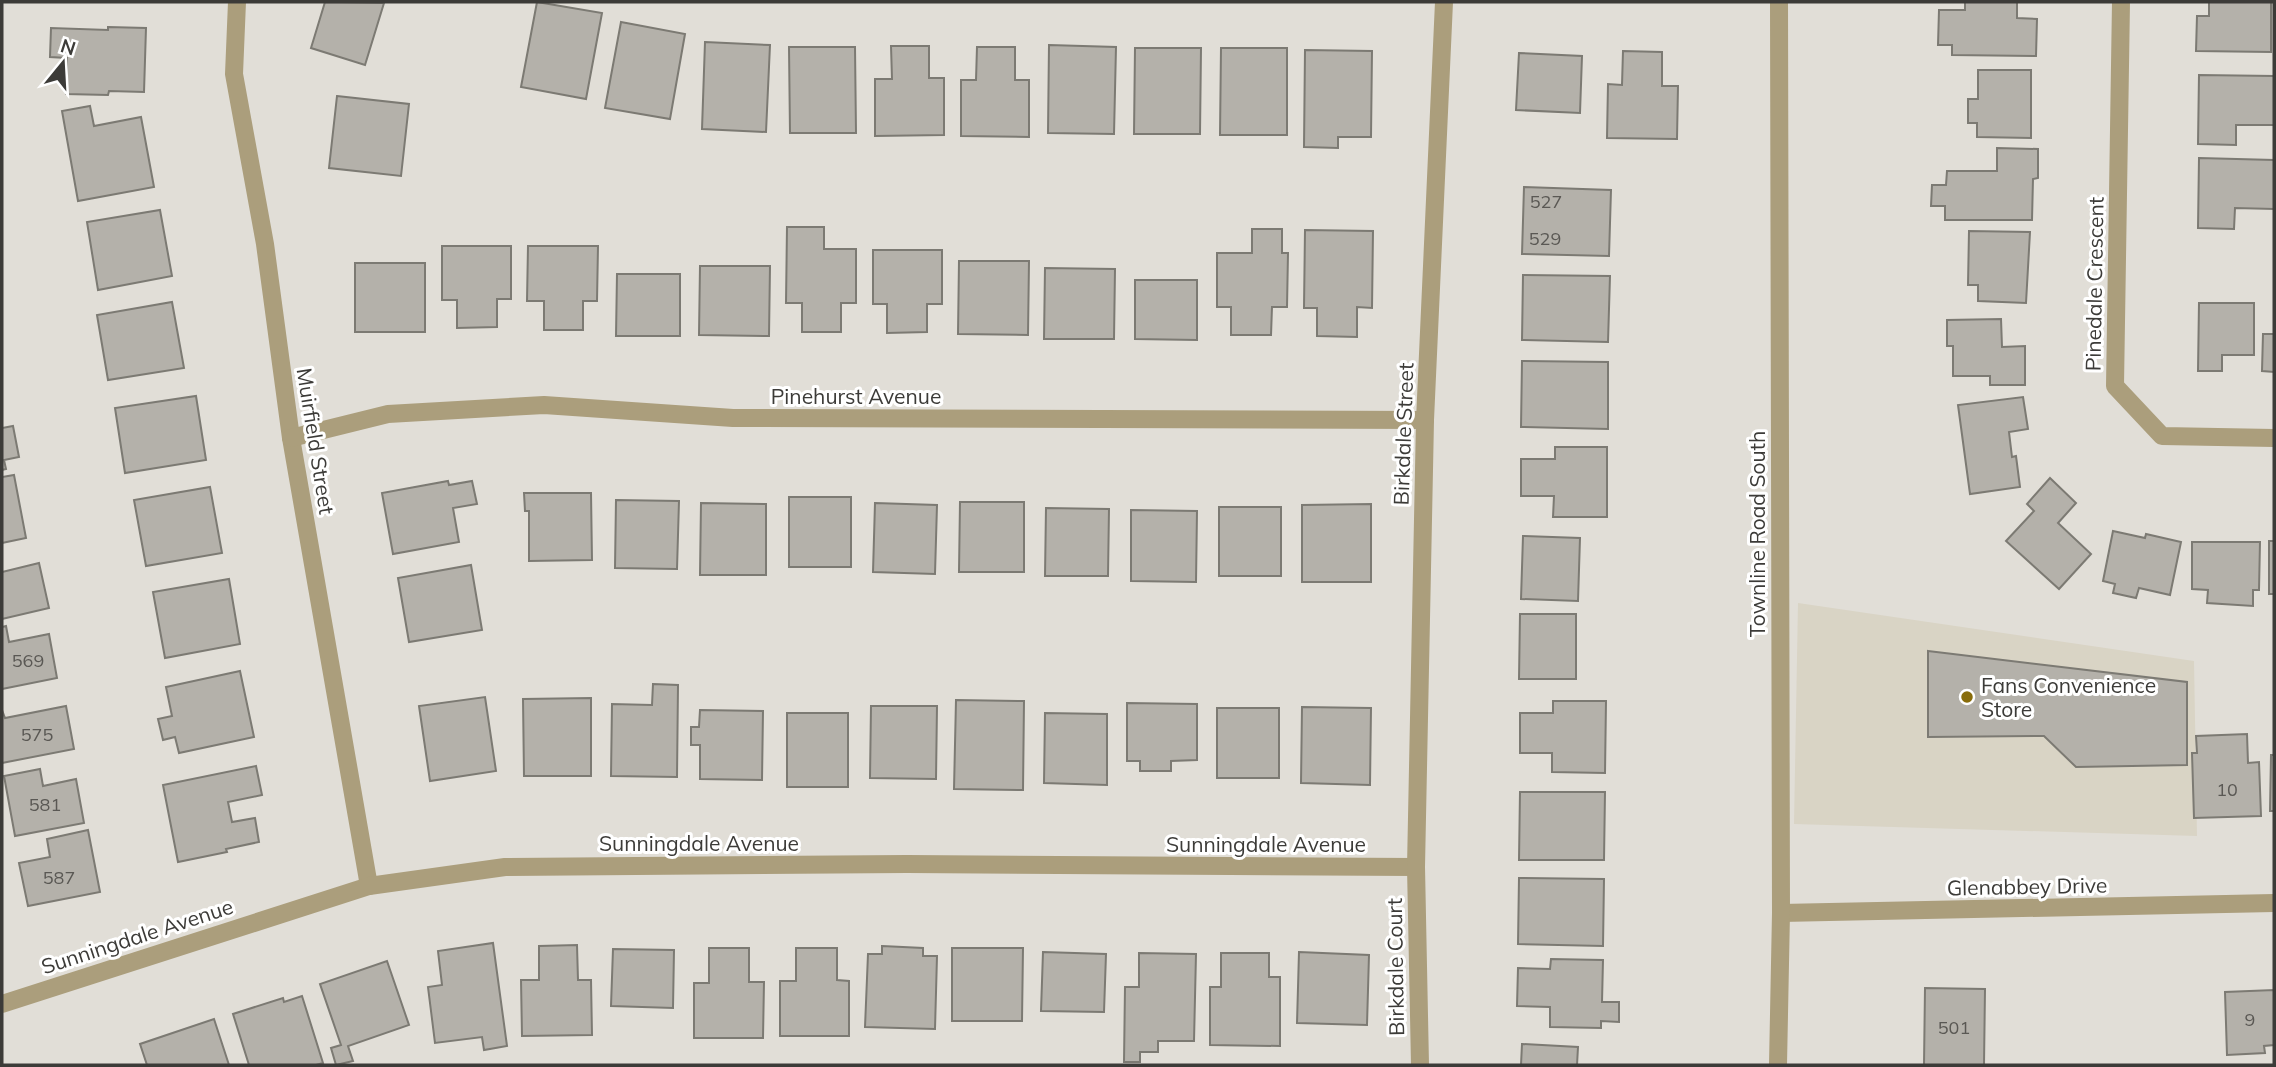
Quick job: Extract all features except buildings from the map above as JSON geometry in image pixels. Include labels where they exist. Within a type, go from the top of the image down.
[{"type":"street","name":"Muirfield Street","points":[[237,2],[234,74],[265,244],[291,438],[369,886]]},
{"type":"street","name":"Birkdale Street","points":[[1416,867],[1425,420],[1444,2]]},
{"type":"street","name":"Townline Road South","points":[[1778,1065],[1781,912],[1779,2]]},
{"type":"street","name":"Pinedale Crescent","points":[[2121,2],[2115,386],[2162,436],[2274,438]]},
{"type":"street","name":"Pinehurst Avenue","points":[[291,438],[388,414],[544,405],[733,418],[1425,420]]},
{"type":"street","name":"Sunningdale Avenue","points":[[2,1004],[369,886],[505,867],[907,864],[1416,867]]},
{"type":"street","name":"Birkdale Court","points":[[1416,867],[1420,1065]]},
{"type":"street","name":"Glenabbey Drive","points":[[1781,912],[2274,903]]},
{"type":"shaded area","points":[[1798,603],[2194,661],[2197,836],[1794,824]]},
{"type":"place","name":"Fans Convenience Store","points":[[1967,697]]}]
